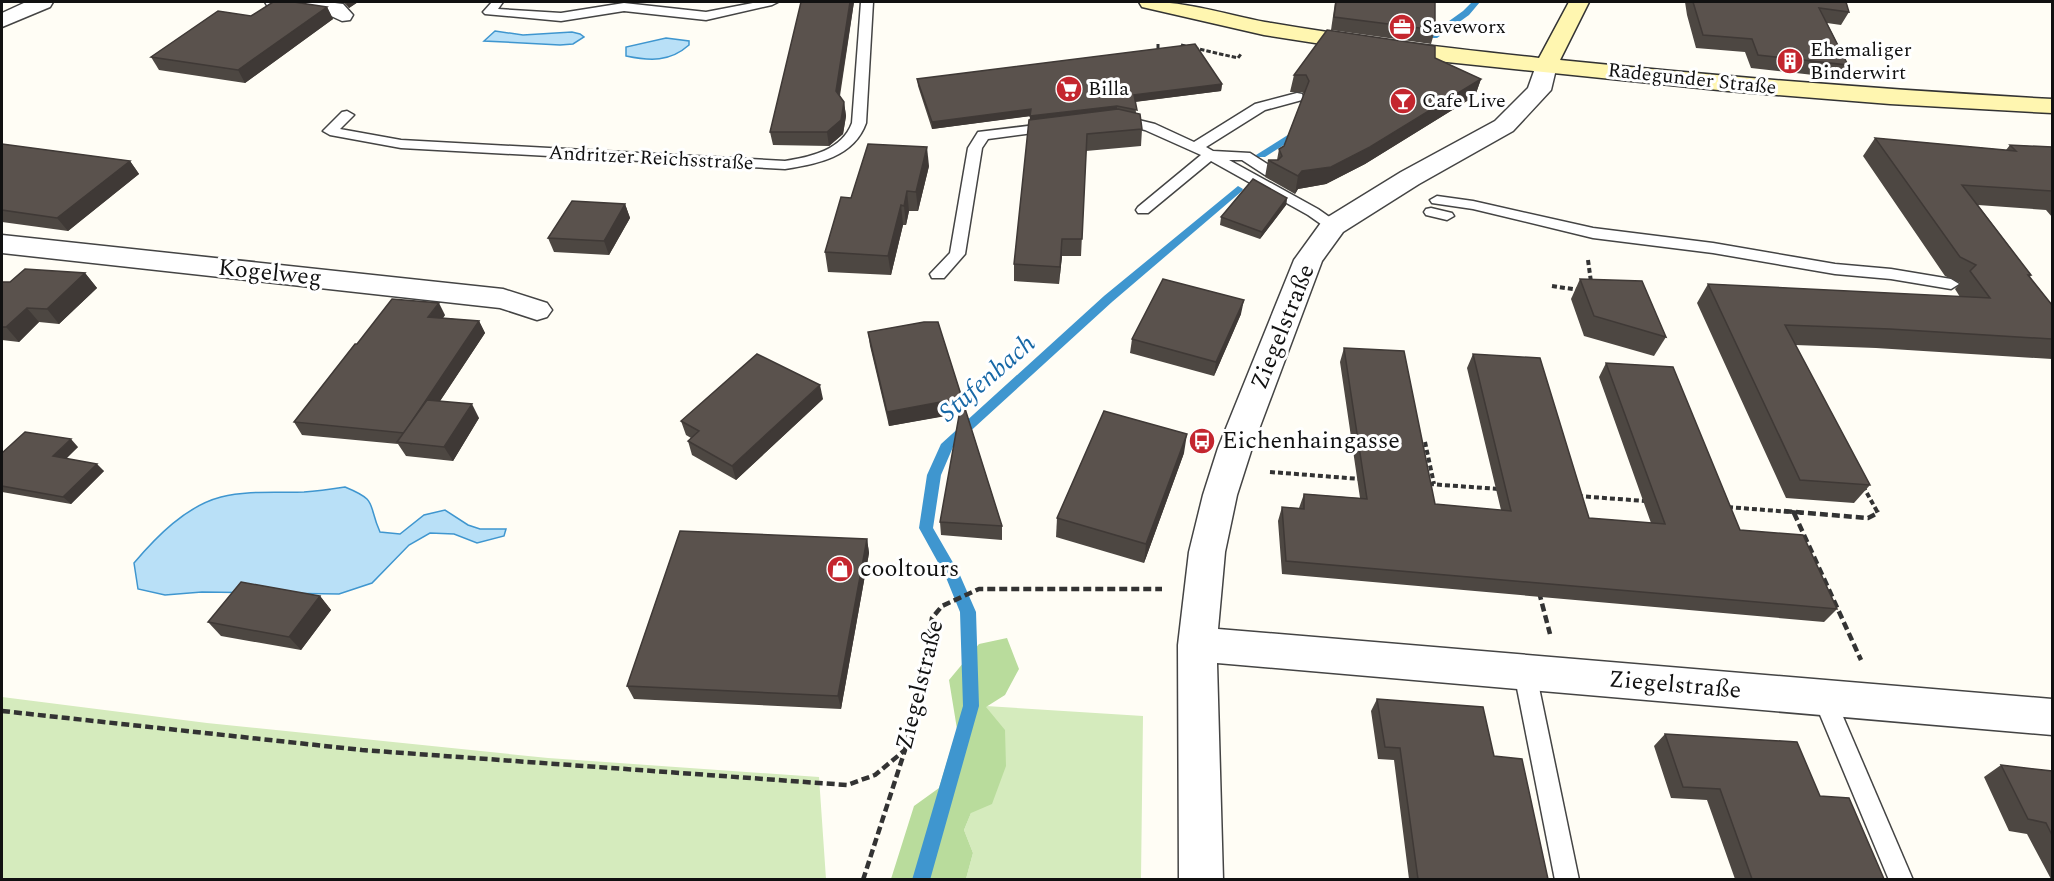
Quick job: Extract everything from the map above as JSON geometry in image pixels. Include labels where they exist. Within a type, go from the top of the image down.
[{"type":"main road","points":[[1150,2],[1308,36],[1418,52],[1546,65],[1579,2]]},
{"type":"main road","name":"Radegunder Straße","points":[[1546,65],[1856,94],[2052,106]]},
{"type":"street","points":[[2,21],[42,2]]},
{"type":"street","points":[[276,2],[335,9],[342,15]]},
{"type":"street","name":"Ziegelstraße","points":[[1200,879],[1197,645],[1207,552],[1220,495],[1235,448],[1308,260],[1333,226],[1410,178],[1504,126],[1539,90],[1546,65]]},
{"type":"street","name":"Kogelweg","points":[[2,244],[503,299],[537,310]]},
{"type":"street","name":"Ziegelstraße","points":[[1197,645],[1262,648],[1282,652],[2052,717]]},
{"type":"lane","points":[[498,2],[489,12],[561,17],[624,7],[714,15],[772,2]]},
{"type":"lane","name":"Andritzer Reichsstraße","points":[[347,115],[330,131],[401,144],[718,162],[798,164],[835,151],[855,135],[859,123],[867,2]]},
{"type":"lane","points":[[1196,147],[1260,107],[1297,97]]},
{"type":"lane","points":[[1106,120],[1117,119],[1150,128],[1196,147],[1313,212],[1333,226]]},
{"type":"lane","points":[[938,274],[957,254],[975,148],[983,135],[1061,126]]},
{"type":"lane","points":[[1143,210],[1210,155],[1245,156],[1270,172]]},
{"type":"lane","points":[[1447,216],[1434,206],[1473,205],[1590,232],[1713,248],[1834,269],[1891,274],[1951,284]]},
{"type":"lane","points":[[1543,674],[1567,879]]},
{"type":"lane","points":[[1824,698],[1901,879]]},
{"type":"path","points":[[1158,44],[1157,51],[1161,56]]},
{"type":"path","points":[[1590,232],[1588,259],[1592,292]]},
{"type":"path","points":[[1552,286],[1582,291]]},
{"type":"path","points":[[1425,442],[1434,484]]},
{"type":"path","points":[[1260,471],[1364,479]]},
{"type":"path","points":[[1422,483],[1501,489]]},
{"type":"path","points":[[1718,507],[1868,518],[1878,513],[1862,484]]},
{"type":"path","points":[[1577,485],[1580,496]]},
{"type":"path","points":[[1569,495],[1649,501]]},
{"type":"path","points":[[1725,497],[1729,507]]},
{"type":"path","points":[[1794,513],[1880,702]]},
{"type":"path","points":[[1536,583],[1543,674]]},
{"type":"path","name":"Ziegelstraße","points":[[863,879],[905,750],[918,697],[932,618],[942,606],[979,589],[1142,588],[1202,594]]},
{"type":"path","points":[[2,711],[363,750],[847,785],[875,775],[905,750]]},
{"type":"green space","points":[[1007,638],[1019,669],[1005,695],[986,707],[1005,730],[1006,766],[992,804],[971,813],[964,830],[973,853],[966,879],[891,879],[914,806],[939,788],[957,729],[949,680],[979,644]]},
{"type":"green space","points":[[2,697],[207,723],[548,758],[819,777],[826,879],[2,879]]},
{"type":"green space","points":[[986,706],[1143,716],[1141,879],[966,879],[973,853],[964,830],[971,813]]},
{"type":"water","points":[[495,31],[523,35],[572,32],[584,37],[573,44],[560,45],[484,41]]},
{"type":"water","points":[[666,38],[689,41],[689,45],[675,55],[659,59],[626,56],[626,47]]},
{"type":"water","points":[[345,487],[368,500],[380,532],[400,534],[424,515],[445,510],[468,525],[480,529],[506,529],[504,536],[477,543],[454,534],[430,533],[409,545],[372,583],[339,594],[202,592],[165,595],[138,589],[134,563],[162,533],[184,515],[208,501],[231,495],[304,492]]},
{"type":"building","points":[[273,2],[294,2],[327,7],[238,70],[151,57],[218,11],[251,16]]},
{"type":"building","points":[[801,2],[850,2],[836,91],[844,102],[841,120],[827,132],[770,132]]},
{"type":"building","points":[[1336,2],[1435,2],[1435,30],[1334,17]]},
{"type":"building","points":[[1693,2],[1846,2],[1849,12],[1819,8],[1848,65],[1758,55],[1752,39],[1703,35]]},
{"type":"building","points":[[1327,30],[1435,46],[1435,58],[1481,79],[1370,147],[1331,167],[1302,171],[1298,176],[1268,160],[1278,160],[1282,156],[1279,149],[1284,146],[1309,81],[1306,75],[1294,75]]},
{"type":"building","name":"Billa","points":[[1195,44],[1222,84],[1134,95],[1137,110],[1117,106],[1030,116],[1031,109],[932,122],[917,79]]},
{"type":"building","points":[[1118,109],[1140,114],[1142,129],[1087,134],[1082,239],[1062,239],[1060,267],[1014,264],[1029,120]]},
{"type":"building","points":[[1875,138],[2016,151],[2010,145],[2052,147],[2052,191],[1962,185],[2052,305],[2052,339],[1785,325],[1870,485],[1800,480],[1708,284],[1990,298],[1970,271],[1976,265],[1960,257]]},
{"type":"building","points":[[2,144],[130,161],[57,218],[2,210]]},
{"type":"building","points":[[868,144],[927,147],[916,192],[907,191],[904,206],[901,205],[888,256],[825,252],[841,197],[851,198]]},
{"type":"building","points":[[1253,179],[1287,198],[1262,232],[1221,217]]},
{"type":"building","points":[[572,201],[625,204],[604,241],[548,238]]},
{"type":"building","points":[[25,269],[85,273],[47,309],[27,308],[6,327],[2,327],[2,282],[10,282]]},
{"type":"building","points":[[1163,279],[1244,300],[1216,362],[1132,339]]},
{"type":"building","points":[[1580,279],[1642,281],[1666,337],[1594,316]]},
{"type":"building","points":[[392,299],[439,303],[428,317],[479,321],[404,433],[294,422],[355,344]]},
{"type":"building","points":[[924,322],[938,322],[962,398],[887,412],[868,332]]},
{"type":"building","points":[[1344,348],[1404,351],[1435,504],[1511,511],[1473,354],[1540,358],[1589,518],[1665,524],[1606,363],[1673,367],[1740,530],[1803,535],[1837,609],[1286,561],[1282,507],[1304,509],[1304,494],[1367,499]]},
{"type":"building","points":[[757,354],[820,385],[732,466],[688,441],[699,431],[681,421]]},
{"type":"building","points":[[962,399],[1002,526],[940,522]]},
{"type":"building","points":[[427,400],[472,404],[444,447],[397,442]]},
{"type":"building","points":[[1104,411],[1187,434],[1146,544],[1057,518]]},
{"type":"building","points":[[25,432],[71,439],[53,456],[97,464],[63,497],[2,486],[2,453]]},
{"type":"building","points":[[680,531],[867,539],[838,696],[627,686]]},
{"type":"building","points":[[241,582],[320,596],[289,637],[208,622]]},
{"type":"building","points":[[1377,699],[1483,707],[1494,756],[1522,759],[1548,879],[1418,879],[1400,748],[1385,747]]},
{"type":"building","points":[[1665,734],[1797,742],[1820,796],[1849,798],[1884,879],[1752,879],[1720,789],[1683,787]]},
{"type":"building","points":[[2001,765],[2052,771],[2052,835],[2046,823],[2028,819]]},
{"type":"waterway","name":"Stufenbach","points":[[1434,36],[1466,13],[1476,2]]},
{"type":"waterway","name":"Stufenbach","points":[[1261,155],[1302,129]]},
{"type":"waterway","name":"Stufenbach","points":[[921,880],[971,706],[968,612],[952,573],[926,528],[934,475],[948,444],[1108,299],[1238,189]]},
{"type":"place","name":"Saveworx","points":[[1402,27]]},
{"type":"place","name":"Ehemaliger Binderwirt","points":[[1790,61]]},
{"type":"place","name":"Billa","points":[[1069,89]]},
{"type":"place","name":"Cafe Live","points":[[1403,101]]},
{"type":"place","name":"Eichenhaingasse","points":[[1202,441]]},
{"type":"place","name":"cooltours","points":[[840,569]]}]
